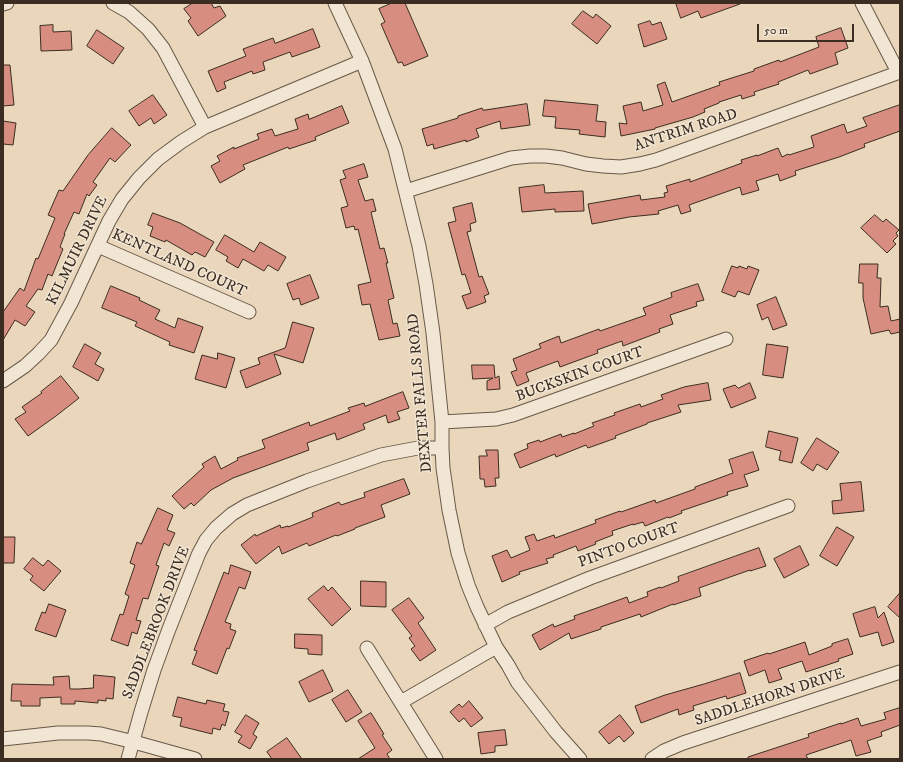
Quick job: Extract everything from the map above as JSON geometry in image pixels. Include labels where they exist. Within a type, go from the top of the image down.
[{"type":"street","points":[[3,4],[7,3]]},
{"type":"street","points":[[113,3],[129,12],[148,29],[163,48],[205,127]]},
{"type":"street","name":"DEXTER FALLS ROAD","points":[[335,3],[362,62],[395,149],[419,246],[433,334],[442,422],[443,468],[449,510],[458,553],[468,585],[496,647],[518,683],[556,732],[580,759]]},
{"type":"street","points":[[862,3],[899,72]]},
{"type":"street","name":"KILMUIR DRIVE","points":[[3,381],[25,366],[51,340],[71,303],[109,221],[122,199],[139,178],[158,159],[205,127],[362,62]]},
{"type":"street","name":"ANTRIM ROAD","points":[[406,190],[511,158],[546,156],[603,166],[640,164],[713,140],[899,72]]},
{"type":"street","name":"KENTLAND COURT","points":[[98,246],[248,312]]},
{"type":"street","name":"BUCKSKIN COURT","points":[[442,422],[496,419],[513,415],[726,340]]},
{"type":"street","name":"SADDLEBROOK DRIVE","points":[[128,759],[154,670],[169,629],[199,553],[206,540],[216,528],[232,514],[254,502],[381,455],[418,448],[442,448]]},
{"type":"street","name":"PINTO COURT","points":[[485,625],[508,612],[590,578],[788,506]]},
{"type":"street","points":[[401,702],[496,647]]},
{"type":"street","points":[[367,648],[436,759]]},
{"type":"street","name":"SADDLEHORN DRIVE","points":[[652,759],[664,751],[683,743],[900,672]]},
{"type":"street","points":[[3,739],[58,733],[88,732],[134,742],[195,759]]},
{"type":"building","points":[[193,3],[211,3],[214,8],[220,6],[226,16],[198,36],[188,21],[191,18],[184,9]]},
{"type":"building","points":[[392,3],[405,3],[428,56],[404,66],[402,62],[398,63],[381,24],[385,22],[379,9]]},
{"type":"building","points":[[676,3],[740,4],[701,18],[698,11],[681,18]]},
{"type":"building","points":[[583,11],[593,18],[596,14],[611,26],[597,44],[572,24]]},
{"type":"building","points":[[650,21],[652,25],[661,22],[667,39],[644,47],[638,25]]},
{"type":"building","points":[[53,25],[53,32],[71,31],[72,50],[41,51],[40,26]]},
{"type":"building","points":[[841,28],[848,48],[835,53],[838,64],[810,74],[808,70],[778,82],[779,84],[754,92],[755,95],[742,99],[741,95],[719,102],[704,109],[705,112],[693,117],[655,129],[621,136],[619,123],[627,124],[623,106],[641,102],[643,111],[663,105],[657,85],[665,82],[672,102],[720,85],[719,82],[754,71],[754,69],[779,60],[780,62],[819,47],[816,37]]},
{"type":"building","points":[[313,29],[320,47],[292,57],[290,52],[263,62],[265,70],[253,74],[252,71],[224,82],[226,88],[217,92],[208,71],[246,56],[243,49],[273,38],[275,43]]},
{"type":"building","points":[[97,30],[124,48],[113,64],[87,46]]},
{"type":"building","points":[[3,65],[10,65],[14,105],[3,106]]},
{"type":"building","points":[[153,95],[167,115],[154,124],[151,118],[139,126],[129,111]]},
{"type":"building","points":[[545,100],[598,105],[596,121],[606,122],[605,137],[579,134],[580,130],[555,128],[556,117],[543,116]]},
{"type":"building","points":[[527,104],[530,125],[501,129],[500,121],[476,129],[479,137],[466,142],[466,140],[434,149],[433,144],[427,146],[422,129],[458,118],[458,116],[482,108],[483,110]]},
{"type":"building","points":[[900,105],[900,131],[864,144],[865,147],[839,157],[795,171],[796,175],[780,181],[778,174],[756,181],[759,190],[742,195],[740,187],[689,205],[691,211],[681,214],[678,205],[658,211],[659,214],[629,217],[592,224],[588,204],[640,195],[641,200],[665,197],[664,193],[668,192],[666,186],[690,179],[690,182],[742,163],[741,160],[778,148],[782,157],[814,147],[811,136],[844,124],[847,133],[867,126],[863,118]]},
{"type":"building","points":[[342,106],[349,123],[315,137],[316,140],[289,149],[288,147],[243,165],[245,169],[220,183],[211,166],[220,161],[217,156],[234,147],[234,149],[259,139],[257,134],[272,129],[275,136],[298,129],[295,119],[308,114],[309,119]]},
{"type":"building","points":[[3,121],[16,123],[13,145],[3,144]]},
{"type":"building","points":[[112,128],[131,145],[115,162],[110,158],[93,182],[97,185],[89,196],[87,194],[79,214],[74,212],[64,234],[60,247],[63,249],[52,276],[48,274],[42,290],[38,289],[26,306],[35,312],[25,326],[15,320],[3,340],[3,312],[20,288],[24,291],[36,258],[38,259],[55,218],[48,215],[59,190],[63,191],[88,155]]},
{"type":"building","points":[[364,164],[368,177],[358,180],[365,201],[373,199],[376,211],[371,212],[380,249],[384,248],[394,298],[388,300],[393,324],[397,323],[400,336],[379,340],[370,304],[362,305],[358,285],[371,282],[358,229],[355,230],[354,226],[346,228],[341,208],[348,206],[340,180],[346,178],[343,171]]},
{"type":"building","points":[[544,185],[545,193],[583,191],[584,211],[555,212],[555,209],[522,212],[519,188]]},
{"type":"building","points":[[472,203],[476,222],[470,224],[471,231],[467,232],[479,277],[482,276],[489,294],[484,296],[486,302],[467,309],[462,296],[471,293],[465,274],[462,275],[448,223],[456,221],[453,208]]},
{"type":"building","points":[[153,213],[180,223],[214,242],[205,257],[195,252],[192,255],[166,240],[165,242],[150,236],[153,227],[148,225]]},
{"type":"building","points":[[875,215],[883,222],[886,219],[899,230],[896,233],[898,236],[893,241],[896,244],[887,253],[861,228]]},
{"type":"building","points":[[225,235],[254,252],[260,242],[286,257],[278,271],[268,265],[264,271],[243,259],[238,268],[226,261],[228,257],[216,250]]},
{"type":"building","points":[[860,264],[878,264],[877,278],[881,278],[880,307],[888,306],[891,321],[900,319],[900,332],[891,334],[889,330],[871,334],[863,298],[863,283],[859,283]]},
{"type":"building","points":[[732,266],[738,268],[739,266],[747,269],[748,266],[759,270],[749,295],[738,291],[735,297],[722,292]]},
{"type":"building","points":[[310,275],[319,298],[301,305],[299,298],[293,300],[287,284]]},
{"type":"building","points":[[698,284],[704,300],[696,302],[697,306],[670,315],[673,324],[659,329],[660,332],[623,346],[622,341],[597,350],[598,353],[560,367],[558,361],[547,365],[526,373],[529,381],[517,386],[511,372],[517,370],[513,359],[541,348],[539,344],[559,336],[561,343],[599,329],[600,331],[646,315],[643,308],[672,297],[671,293]]},
{"type":"building","points":[[111,286],[140,298],[139,300],[160,310],[155,319],[175,328],[178,318],[203,327],[194,353],[169,345],[170,342],[135,326],[137,322],[102,308]]},
{"type":"building","points":[[776,297],[787,325],[773,330],[768,317],[762,320],[757,305]]},
{"type":"building","points":[[293,322],[314,328],[303,363],[274,354],[281,374],[246,388],[240,371],[260,364],[258,358],[285,348]]},
{"type":"building","points":[[85,344],[101,353],[95,364],[104,369],[98,381],[73,367]]},
{"type":"building","points":[[767,344],[788,347],[783,378],[763,375]]},
{"type":"building","points":[[218,353],[235,358],[226,388],[195,379],[202,355],[217,359]]},
{"type":"building","points":[[472,365],[494,365],[495,378],[499,376],[500,389],[487,390],[487,381],[493,378],[473,379]]},
{"type":"building","points":[[61,376],[79,398],[28,436],[15,419],[26,412],[22,407],[42,393],[41,392]]},
{"type":"building","points":[[708,383],[711,400],[678,405],[681,412],[647,423],[615,436],[616,438],[588,448],[586,445],[556,457],[555,454],[520,468],[514,454],[528,448],[527,444],[539,440],[540,442],[561,434],[562,437],[574,434],[594,426],[592,423],[615,415],[614,413],[640,404],[641,407],[663,399],[661,395],[684,387]]},
{"type":"building","points":[[750,383],[756,398],[731,408],[723,389],[735,385],[738,388]]},
{"type":"building","points":[[403,392],[409,408],[397,412],[400,419],[388,423],[386,415],[363,424],[365,429],[337,440],[335,433],[307,443],[309,450],[233,478],[211,490],[194,506],[191,503],[184,509],[172,496],[204,467],[202,464],[215,456],[221,469],[238,460],[237,458],[265,448],[262,440],[309,422],[310,426],[350,411],[348,408],[364,403],[365,406]]},
{"type":"building","points":[[769,431],[798,438],[792,463],[779,460],[781,451],[766,447]]},
{"type":"building","points":[[817,438],[839,452],[827,470],[817,464],[813,471],[801,463]]},
{"type":"building","points":[[486,450],[498,450],[499,478],[495,478],[496,486],[485,487],[484,479],[480,479],[479,456],[487,456]]},
{"type":"building","points":[[753,452],[759,470],[744,475],[748,486],[727,492],[728,495],[681,511],[682,513],[645,526],[643,522],[612,531],[613,535],[595,542],[596,544],[578,551],[576,546],[553,555],[554,557],[546,559],[548,563],[519,572],[520,574],[502,582],[492,556],[507,550],[511,558],[530,550],[525,537],[534,534],[537,541],[554,535],[555,538],[596,523],[595,520],[620,511],[621,512],[655,500],[656,503],[695,489],[695,487],[733,473],[729,460]]},
{"type":"building","points":[[404,479],[410,494],[381,505],[385,517],[309,546],[307,543],[282,554],[279,546],[256,564],[241,545],[255,534],[256,536],[280,525],[281,528],[288,527],[313,517],[312,513],[339,502],[341,505],[365,497],[364,493]]},
{"type":"building","points":[[861,482],[864,511],[833,514],[832,501],[842,500],[840,484]]},
{"type":"building","points":[[158,508],[173,515],[167,530],[175,533],[169,546],[164,543],[156,565],[159,566],[148,599],[143,598],[136,620],[141,621],[137,634],[132,632],[128,646],[111,640],[120,614],[123,615],[129,596],[125,594],[135,565],[130,563],[137,542],[141,544]]},
{"type":"building","points":[[837,527],[854,537],[837,566],[820,556]]},
{"type":"building","points":[[3,537],[15,537],[14,563],[3,563]]},
{"type":"building","points":[[800,546],[809,565],[784,578],[774,559]]},
{"type":"building","points":[[759,548],[766,566],[699,588],[701,596],[673,604],[641,617],[640,614],[571,639],[569,633],[540,650],[532,635],[553,624],[554,627],[575,619],[574,616],[627,597],[629,603],[648,596],[647,592],[679,581],[678,577]]},
{"type":"building","points":[[33,558],[43,566],[48,560],[61,571],[44,591],[30,580],[33,576],[24,569]]},
{"type":"building","points":[[231,565],[251,572],[245,589],[239,587],[225,622],[231,624],[230,629],[236,631],[229,649],[227,648],[217,674],[192,664],[197,651],[194,650],[224,572],[228,574]]},
{"type":"building","points":[[361,581],[386,582],[386,607],[361,606]]},
{"type":"building","points":[[324,586],[328,591],[332,587],[351,609],[332,626],[308,599]]},
{"type":"building","points":[[900,593],[900,618],[888,607]]},
{"type":"building","points":[[409,598],[424,618],[418,623],[436,650],[420,661],[411,649],[415,646],[409,638],[412,636],[392,610]]},
{"type":"building","points":[[49,604],[66,610],[56,637],[35,630],[42,612],[45,613]]},
{"type":"building","points":[[875,607],[878,618],[884,612],[894,642],[882,646],[878,632],[860,637],[853,614]]},
{"type":"building","points":[[295,634],[322,635],[322,655],[308,654],[308,649],[295,648]]},
{"type":"building","points":[[848,639],[853,654],[838,659],[839,661],[806,672],[802,661],[778,669],[782,679],[769,683],[765,670],[749,676],[744,661],[805,642],[809,655],[832,646],[832,644]]},
{"type":"building","points":[[323,670],[333,691],[309,702],[299,682]]},
{"type":"building","points":[[740,673],[746,693],[727,699],[726,696],[693,706],[694,710],[679,715],[678,709],[641,723],[635,706],[665,695]]},
{"type":"building","points":[[94,675],[115,677],[113,699],[106,698],[106,701],[98,700],[98,703],[75,701],[75,704],[61,704],[61,697],[40,698],[40,706],[21,706],[21,701],[11,701],[12,684],[54,685],[53,677],[69,676],[70,689],[93,688]]},
{"type":"building","points":[[348,690],[362,712],[346,722],[332,700]]},
{"type":"building","points":[[178,697],[206,704],[207,700],[225,704],[223,711],[229,712],[225,726],[222,724],[220,730],[213,728],[212,734],[180,726],[182,718],[173,716]]},
{"type":"building","points":[[469,701],[483,718],[471,727],[464,718],[459,722],[450,712],[459,704],[462,707]]},
{"type":"building","points":[[900,708],[900,725],[881,732],[882,736],[867,741],[871,752],[856,756],[851,740],[806,755],[808,759],[748,759],[748,757],[809,737],[808,734],[858,718],[861,726],[886,719],[884,713]]},
{"type":"building","points":[[371,713],[384,734],[382,735],[392,750],[387,754],[390,759],[358,759],[375,748],[358,721]]},
{"type":"building","points":[[246,715],[259,723],[253,734],[257,737],[250,749],[238,742],[242,736],[235,732]]},
{"type":"building","points":[[620,715],[634,733],[624,742],[619,736],[609,744],[599,732]]},
{"type":"building","points":[[505,730],[507,745],[495,746],[495,752],[481,754],[478,733]]},
{"type":"building","points":[[287,738],[302,759],[272,759],[267,752]]}]
